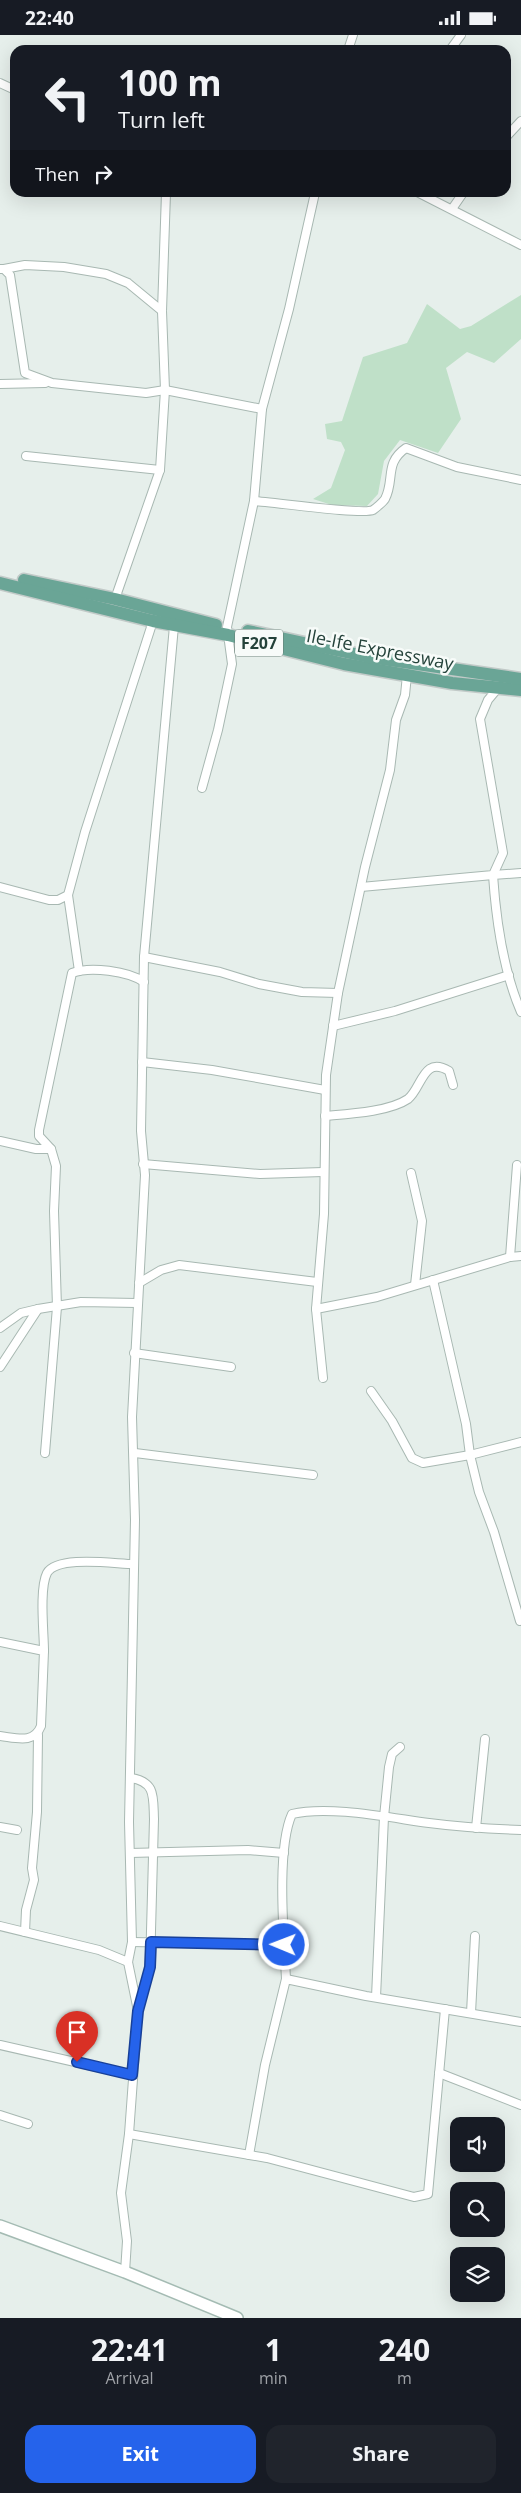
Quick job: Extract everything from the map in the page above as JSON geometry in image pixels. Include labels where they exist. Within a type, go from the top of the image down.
[{"type":"main road","name":"Ile-Ife Expressway","points":[[0,575],[115,599],[344,663],[407,675],[521,679]]},
{"type":"main road","name":"Ile-Ife Expressway","points":[[0,583],[174,626],[227,631],[369,657],[469,678],[498,688],[521,690]]},
{"type":"main road","points":[[0,2226],[125,2272],[237,2318]]},
{"type":"street","points":[[511,132],[521,121]]},
{"type":"street","points":[[115,599],[160,470],[165,390],[162,311],[166,197]]},
{"type":"street","points":[[202,788],[218,730],[232,664],[232,651],[227,631],[254,501],[262,409],[290,309],[314,197]]},
{"type":"street","points":[[427,197],[521,245]]},
{"type":"street","points":[[452,209],[460,197]]},
{"type":"street","points":[[2,269],[25,265],[64,267],[106,273],[128,283],[162,311]]},
{"type":"street","points":[[2,269],[10,275],[25,373],[52,383]]},
{"type":"street","points":[[0,383],[52,383],[146,393],[165,390],[262,409]]},
{"type":"street","points":[[254,501],[352,511],[373,510],[385,500],[390,470],[397,454],[406,448],[457,467],[521,480]]},
{"type":"street","points":[[26,457],[160,470]]},
{"type":"street","points":[[79,971],[68,895],[88,823],[153,621]]},
{"type":"street","points":[[138,2011],[128,1962],[132,1942],[130,1697],[135,1453],[132,1417],[145,1175],[141,1131],[144,957],[174,626]]},
{"type":"street","points":[[323,1378],[316,1309],[324,1214],[325,1090],[338,993],[361,887],[390,771],[396,720],[405,695],[407,675]]},
{"type":"street","points":[[498,688],[488,699],[480,719],[503,853],[493,875],[496,909],[509,975],[521,1012]]},
{"type":"street","points":[[361,887],[521,873]]},
{"type":"street","points":[[0,887],[49,900],[58,901],[68,895]]},
{"type":"street","points":[[144,957],[220,972],[259,984],[302,991],[338,993]]},
{"type":"street","points":[[45,1453],[56,1307],[54,1211],[56,1166],[50,1149],[39,1136],[39,1130],[70,980],[72,973],[79,971],[124,973],[144,981]]},
{"type":"street","points":[[333,1026],[395,1011],[509,975]]},
{"type":"street","points":[[142,1061],[212,1070],[325,1090]]},
{"type":"street","points":[[324,1116],[378,1110],[408,1098],[423,1076],[430,1069],[436,1067],[450,1071],[453,1085]]},
{"type":"street","points":[[0,1141],[36,1149],[50,1149]]},
{"type":"street","points":[[143,1164],[260,1174],[323,1172]]},
{"type":"street","points":[[510,1257],[517,1165]]},
{"type":"street","points":[[411,1173],[422,1221],[416,1285]]},
{"type":"street","points":[[316,1309],[377,1297],[510,1257],[521,1256]]},
{"type":"street","points":[[139,1283],[162,1270],[179,1265],[317,1282]]},
{"type":"street","points":[[433,1280],[466,1424],[470,1455],[479,1492],[494,1532],[520,1621]]},
{"type":"street","points":[[0,1329],[21,1313],[38,1309],[82,1302],[137,1303]]},
{"type":"street","points":[[0,1367],[38,1309]]},
{"type":"street","points":[[134,1353],[231,1367]]},
{"type":"street","points":[[371,1391],[392,1421],[412,1457],[423,1463],[470,1455],[521,1442]]},
{"type":"street","points":[[135,1453],[313,1475]]},
{"type":"street","points":[[25,1932],[26,1910],[34,1880],[32,1868],[37,1812],[38,1735],[41,1725],[44,1587],[48,1572],[53,1567],[72,1563],[134,1564]]},
{"type":"street","points":[[0,1642],[44,1651]]},
{"type":"street","points":[[0,1736],[31,1739],[38,1735]]},
{"type":"street","points":[[476,1828],[485,1739]]},
{"type":"street","points":[[376,1997],[384,1817],[389,1767],[392,1754],[400,1747]]},
{"type":"street","points":[[125,2272],[127,2241],[121,2193],[129,2134],[138,2011],[150,1967],[151,1942],[152,1796],[149,1785],[142,1780],[131,1778]]},
{"type":"street","points":[[249,2155],[264,2065],[286,1979],[284,1853],[286,1827],[292,1814],[302,1811],[339,1813],[476,1828],[521,1830]]},
{"type":"street","points":[[0,1827],[18,1830]]},
{"type":"street","points":[[130,1853],[248,1851],[284,1853]]},
{"type":"street","points":[[0,1926],[99,1950],[128,1962]]},
{"type":"street","points":[[471,2013],[475,1936]]},
{"type":"street","points":[[132,1942],[284,1945]]},
{"type":"street","points":[[286,1979],[376,1997],[521,2022]]},
{"type":"street","points":[[129,2134],[267,2158],[414,2197],[428,2194],[445,2009]]},
{"type":"street","points":[[0,2045],[132,2075]]},
{"type":"street","points":[[439,2073],[521,2105]]},
{"type":"street","points":[[0,2115],[28,2124]]},
{"type":"green space","points":[[521,295],[521,339],[494,363],[467,352],[446,368],[461,419],[438,453],[400,440],[384,461],[378,494],[367,506],[332,505],[313,499],[331,488],[345,450],[341,442],[327,439],[325,424],[342,421],[363,357],[407,343],[427,304],[460,329],[471,326]]},
{"type":"route","points":[[77,2062],[132,2075],[138,2011],[150,1967],[151,1942],[284,1945]]}]
